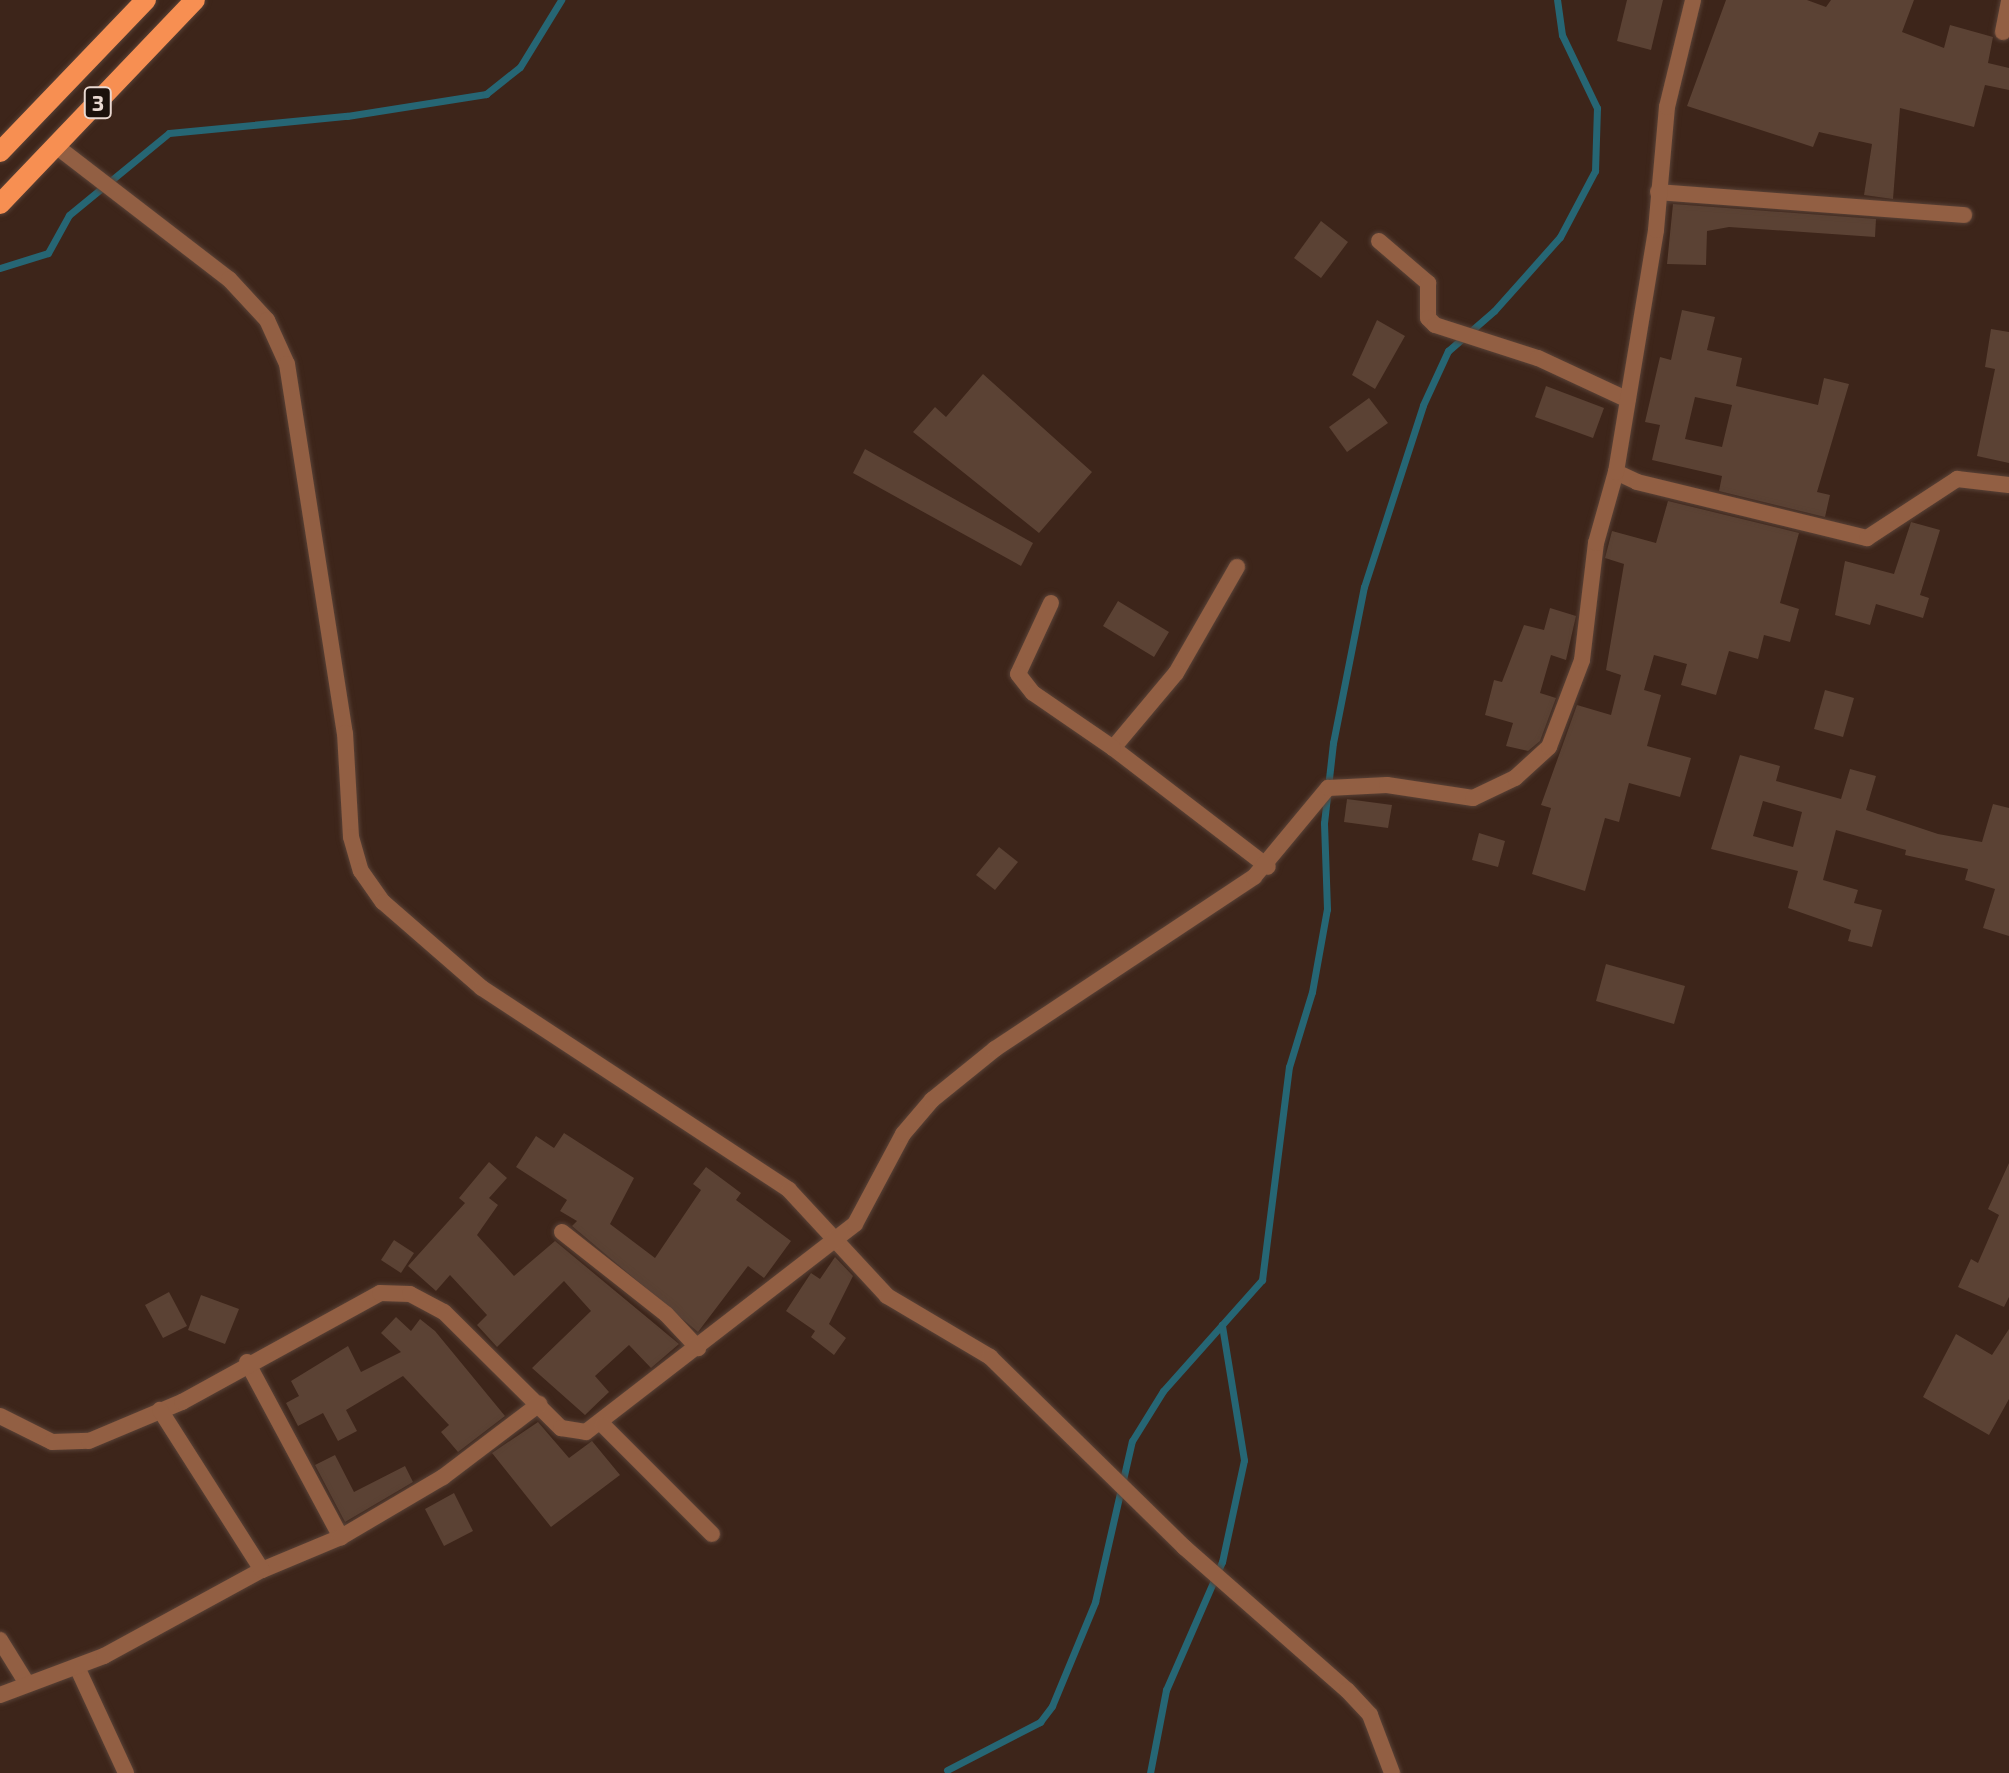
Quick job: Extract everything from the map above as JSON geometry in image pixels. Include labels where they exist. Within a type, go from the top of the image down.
[{"type":"main road","name":"3","points":[[0,152],[146,0]]},
{"type":"main road","name":"3","points":[[0,204],[195,0]]},
{"type":"street","points":[[0,1416],[27,1434],[71,1444],[160,1410],[380,1293],[410,1294],[444,1312],[561,1428],[575,1433],[603,1425],[855,1224],[903,1134],[932,1100],[1007,1040],[1268,867],[1334,785],[1387,785],[1473,798],[1515,778],[1549,747],[1582,660],[1596,543],[1616,472],[1628,400],[1667,107],[1693,0]]},
{"type":"street","points":[[2003,32],[2009,2]]},
{"type":"street","points":[[56,146],[229,279],[267,320],[287,364],[345,733],[351,837],[361,871],[383,902],[482,988],[789,1190],[837,1238],[887,1296],[990,1357],[1184,1547],[1347,1690],[1370,1715],[1392,1773]]},
{"type":"street","points":[[1658,192],[1964,215]]},
{"type":"street","points":[[1379,241],[1428,283],[1428,318],[1435,325],[1538,358],[1628,400]]},
{"type":"street","points":[[1616,472],[1637,482],[1867,538],[1957,479],[2009,485]]},
{"type":"street","points":[[1113,748],[1176,673],[1237,567]]},
{"type":"street","points":[[1051,603],[1018,674],[1033,693],[1113,748],[1268,867]]},
{"type":"street","points":[[562,1232],[666,1314],[698,1348]]},
{"type":"street","points":[[247,1362],[341,1537]]},
{"type":"street","points":[[0,1695],[26,1682],[77,1667],[262,1570],[341,1537],[443,1477],[539,1404]]},
{"type":"street","points":[[160,1410],[262,1570]]},
{"type":"street","points":[[603,1425],[712,1534]]},
{"type":"street","points":[[0,1640],[26,1682]]},
{"type":"street","points":[[77,1667],[126,1773]]},
{"type":"building","points":[[1627,0],[1663,0],[1651,50],[1617,41]]},
{"type":"building","points":[[1726,0],[1807,0],[1826,7],[1831,0],[1914,0],[1902,32],[1944,48],[1950,25],[1993,37],[1988,63],[2009,68],[2009,90],[1985,85],[1974,127],[1900,108],[1893,199],[1864,195],[1872,144],[1819,132],[1813,147],[1687,106]]},
{"type":"building","points":[[1673,204],[1876,219],[1875,237],[1729,227],[1707,231],[1706,265],[1667,264]]},
{"type":"building","points":[[1321,221],[1348,242],[1321,278],[1294,258]]},
{"type":"building","points":[[1682,310],[1715,317],[1707,350],[1742,358],[1736,386],[1818,405],[1824,378],[1849,384],[1817,492],[1830,495],[1825,517],[1719,491],[1722,476],[1652,460],[1660,425],[1645,422],[1660,357],[1671,360]],"holes":[[[1695,397],[1732,405],[1722,447],[1685,439]]]},
{"type":"building","points":[[1377,320],[1405,336],[1375,389],[1352,375]]},
{"type":"building","points":[[1991,329],[2009,332],[2009,463],[1977,456],[1995,369],[1985,367]]},
{"type":"building","points":[[983,374],[1092,472],[1039,533],[913,432],[935,407],[946,417]]},
{"type":"building","points":[[1546,386],[1604,408],[1593,438],[1535,417]]},
{"type":"building","points":[[1369,398],[1388,423],[1347,452],[1329,427]]},
{"type":"building","points":[[865,449],[1033,543],[1021,566],[853,473]]},
{"type":"building","points":[[1668,501],[1799,533],[1780,603],[1799,609],[1790,642],[1764,635],[1758,659],[1729,651],[1716,695],[1681,685],[1687,664],[1654,655],[1644,690],[1661,695],[1647,746],[1691,758],[1680,797],[1629,783],[1619,822],[1605,818],[1585,891],[1532,874],[1551,808],[1541,805],[1577,705],[1611,715],[1621,675],[1606,670],[1624,564],[1605,558],[1612,531],[1656,543]]},
{"type":"building","points":[[1911,522],[1940,530],[1920,595],[1929,598],[1923,618],[1876,604],[1870,625],[1835,615],[1845,561],[1894,574]]},
{"type":"building","points":[[1118,601],[1169,632],[1154,657],[1103,626]]},
{"type":"building","points":[[1550,608],[1576,616],[1566,660],[1551,655],[1540,693],[1556,698],[1540,741],[1528,751],[1506,746],[1513,723],[1485,715],[1494,680],[1502,682],[1524,625],[1544,630]]},
{"type":"building","points":[[1825,690],[1854,698],[1843,737],[1814,729]]},
{"type":"building","points":[[1740,755],[1780,766],[1776,781],[1841,799],[1850,769],[1876,776],[1866,810],[1938,834],[1982,842],[1993,804],[2009,808],[2009,936],[1983,928],[1995,889],[1965,880],[1968,869],[1905,855],[1906,850],[1836,830],[1823,880],[1858,890],[1854,903],[1882,910],[1872,947],[1848,941],[1851,930],[1788,908],[1798,871],[1711,849]],"holes":[[[1763,801],[1802,812],[1793,847],[1753,836]]]},
{"type":"building","points":[[1347,799],[1392,805],[1388,828],[1344,822]]},
{"type":"building","points":[[1479,833],[1505,841],[1498,867],[1472,860]]},
{"type":"building","points":[[999,847],[1018,862],[995,890],[976,875]]},
{"type":"building","points":[[1606,964],[1685,986],[1674,1024],[1596,1001]]},
{"type":"building","points":[[564,1133],[634,1178],[610,1224],[655,1258],[701,1190],[693,1184],[706,1167],[741,1193],[736,1200],[791,1241],[764,1278],[748,1266],[698,1332],[572,1226],[577,1221],[560,1211],[567,1200],[516,1167],[536,1136],[554,1148]]},
{"type":"building","points":[[489,1162],[507,1178],[489,1198],[498,1205],[477,1235],[514,1276],[555,1241],[679,1344],[651,1368],[629,1345],[595,1376],[609,1392],[585,1415],[532,1368],[591,1311],[564,1281],[497,1347],[477,1325],[487,1315],[450,1275],[436,1291],[408,1266],[465,1203],[459,1198]]},
{"type":"building","points":[[2009,1163],[2009,1297],[2004,1307],[1958,1287],[1971,1259],[1978,1263],[1999,1215],[1988,1209]]},
{"type":"building","points":[[394,1240],[414,1253],[401,1273],[381,1260]]},
{"type":"building","points":[[835,1257],[853,1276],[829,1324],[846,1338],[834,1355],[811,1337],[815,1331],[786,1311],[811,1273],[820,1279]]},
{"type":"building","points":[[169,1292],[187,1326],[163,1338],[145,1305]]},
{"type":"building","points":[[201,1295],[239,1309],[225,1344],[188,1330]]},
{"type":"building","points":[[396,1317],[411,1331],[420,1319],[435,1331],[505,1416],[458,1452],[441,1432],[449,1425],[403,1376],[346,1410],[357,1431],[338,1441],[323,1413],[298,1426],[286,1403],[299,1396],[291,1381],[348,1346],[361,1372],[401,1352],[381,1333]]},
{"type":"building","points":[[2009,1329],[2009,1399],[1989,1435],[1923,1397],[1956,1334],[1992,1355]]},
{"type":"building","points":[[538,1422],[569,1458],[592,1441],[620,1475],[551,1527],[492,1453]]},
{"type":"building","points":[[335,1455],[354,1492],[405,1466],[413,1482],[345,1522],[315,1465]]},
{"type":"building","points":[[454,1493],[473,1531],[444,1546],[425,1509]]},
{"type":"waterway","points":[[0,268],[48,253],[69,215],[169,133],[347,116],[486,94],[520,67],[561,0]]},
{"type":"waterway","points":[[947,1770],[1040,1722],[1052,1706],[1095,1602],[1132,1441],[1163,1391],[1262,1280],[1289,1067],[1312,992],[1327,909],[1324,823],[1333,743],[1364,587],[1423,405],[1448,351],[1494,311],[1560,237],[1595,171],[1597,108],[1562,35],[1557,0]]},
{"type":"waterway","points":[[1150,1773],[1166,1690],[1222,1562],[1244,1460],[1222,1325]]}]
